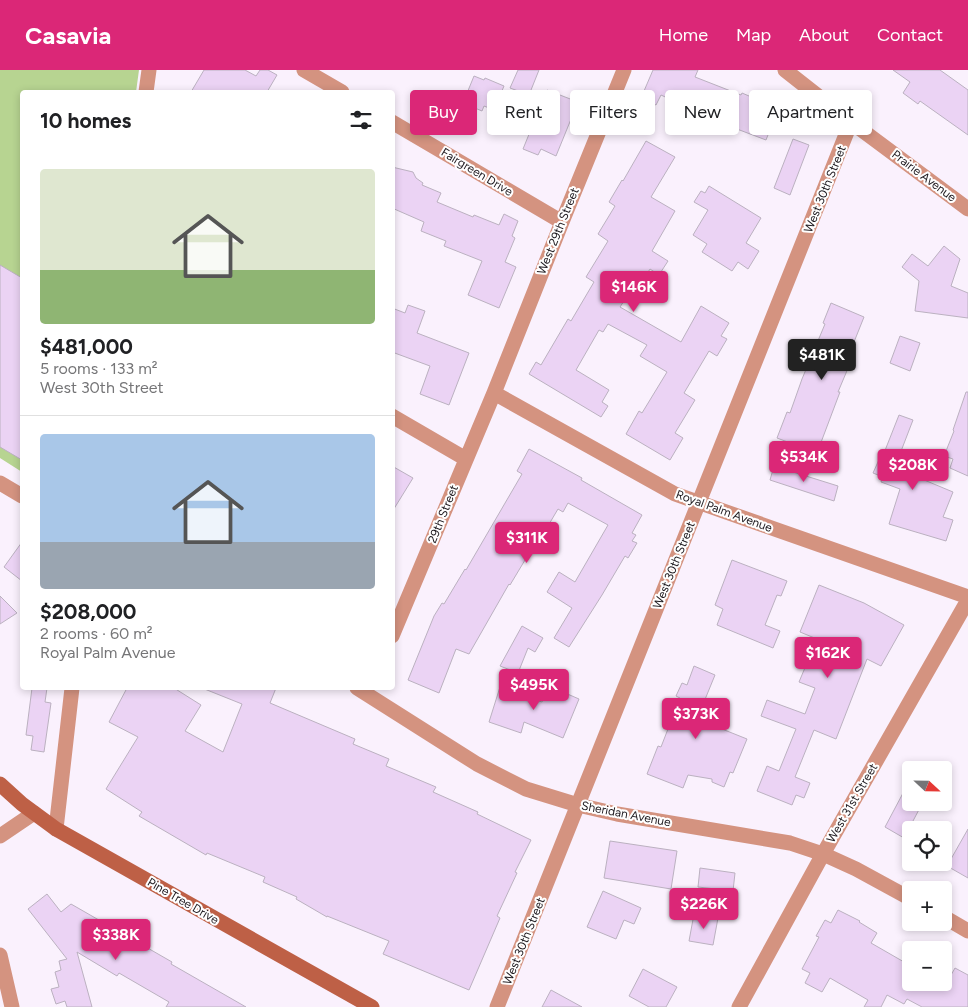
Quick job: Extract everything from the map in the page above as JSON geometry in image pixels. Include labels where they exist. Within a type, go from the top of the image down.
[{"type":"main road","name":"Pine Tree Drive","points":[[0,784],[56,829],[372,1007]]},
{"type":"street","points":[[146,90],[149,70]]},
{"type":"street","points":[[304,70],[339,90]]},
{"type":"street","name":"West 29th Street","points":[[494,392],[624,70]]},
{"type":"street","name":"Prairie Avenue","points":[[785,70],[810,90]]},
{"type":"street","name":"Fairgreen Drive","points":[[395,124],[562,222]]},
{"type":"street","name":"West 30th Street","points":[[497,1007],[846,135]]},
{"type":"street","name":"Prairie Avenue","points":[[868,135],[968,209]]},
{"type":"street","name":"Royal Palm Avenue","points":[[494,392],[675,494],[968,598]]},
{"type":"street","name":"29th Street","points":[[395,629],[494,392]]},
{"type":"street","points":[[395,418],[466,459]]},
{"type":"street","points":[[0,483],[20,495]]},
{"type":"street","name":"West 31st Street","points":[[739,1007],[968,598]]},
{"type":"street","points":[[56,829],[72,690]]},
{"type":"street","name":"Sheridan Avenue","points":[[366,690],[477,764],[526,789],[578,805],[617,814],[790,843],[823,854],[856,869],[902,894]]},
{"type":"street","points":[[0,836],[34,813]]},
{"type":"street","points":[[952,921],[968,930]]},
{"type":"street","points":[[0,954],[12,1007]]},
{"type":"green space","points":[[0,70],[139,70],[136,90],[20,90],[20,471],[0,458]]},
{"type":"building","points":[[204,70],[245,70],[256,76],[260,70],[268,70],[277,75],[268,90],[192,90]]},
{"type":"building","points":[[518,70],[539,70],[531,90],[510,88]]},
{"type":"building","points":[[653,70],[698,70],[695,77],[728,90],[665,90],[665,97],[661,95],[656,105],[655,90],[644,90]]},
{"type":"building","points":[[893,70],[940,70],[968,90],[968,135],[920,101],[918,104],[903,93],[910,82]]},
{"type":"building","points":[[474,76],[484,80],[485,78],[504,86],[502,90],[487,90],[487,107],[484,106],[482,111],[477,109],[477,90],[468,90]]},
{"type":"building","points":[[742,93],[749,96],[749,134],[739,130],[739,94]]},
{"type":"building","points":[[560,95],[570,99],[570,122],[556,156],[541,149],[538,155],[523,149],[529,135],[560,135]]},
{"type":"building","points":[[753,135],[768,135],[766,140]]},
{"type":"building","points":[[793,139],[809,145],[790,195],[774,188]]},
{"type":"building","points":[[646,141],[675,157],[651,197],[675,211],[652,251],[668,261],[659,275],[650,269],[639,287],[635,284],[620,307],[681,342],[701,306],[729,323],[721,336],[727,339],[717,356],[709,351],[684,393],[695,400],[675,433],[683,438],[670,460],[626,434],[639,411],[642,413],[667,372],[640,356],[647,345],[608,324],[603,332],[599,330],[576,370],[609,390],[602,402],[608,406],[601,417],[529,374],[536,362],[541,365],[568,319],[571,321],[594,282],[586,277],[608,241],[598,234],[615,206],[609,202]]},
{"type":"building","points":[[395,168],[413,172],[416,178],[423,183],[422,185],[441,193],[437,202],[473,217],[474,215],[499,225],[504,214],[518,221],[512,236],[515,238],[505,262],[516,267],[499,308],[468,295],[482,261],[444,246],[446,241],[421,231],[424,222],[395,209]]},
{"type":"building","points":[[709,186],[761,218],[746,243],[759,251],[748,269],[738,262],[732,271],[702,252],[707,244],[693,235],[708,210],[694,202],[701,191],[705,193]]},
{"type":"building","points":[[944,246],[960,259],[951,286],[968,293],[968,318],[915,311],[919,281],[902,267],[912,254],[928,266]]},
{"type":"building","points":[[0,265],[20,277],[20,459],[0,447]]},
{"type":"building","points":[[831,303],[864,317],[850,352],[854,354],[838,392],[840,392],[817,453],[777,438],[787,412],[790,413],[825,324],[823,323]]},
{"type":"building","points":[[408,305],[425,311],[417,333],[469,353],[449,405],[420,394],[430,366],[395,353],[395,309],[405,313]]},
{"type":"building","points":[[900,336],[920,343],[910,371],[890,363]]},
{"type":"building","points":[[966,392],[968,392],[968,476],[950,468],[953,459],[944,456]]},
{"type":"building","points":[[899,415],[913,420],[898,459],[909,464],[905,472],[953,492],[943,517],[953,520],[946,541],[889,524],[900,489],[881,482],[883,477],[873,473],[882,453],[884,453]]},
{"type":"building","points":[[529,449],[582,478],[581,480],[642,515],[632,533],[636,535],[632,541],[637,543],[628,558],[625,556],[569,647],[554,638],[572,608],[547,592],[559,572],[575,582],[608,525],[568,503],[563,512],[558,509],[545,531],[530,523],[516,548],[528,555],[469,654],[456,649],[439,693],[408,680],[434,616],[466,570],[522,474],[517,471]]},
{"type":"building","points":[[774,466],[838,486],[834,501],[770,480]]},
{"type":"building","points":[[395,468],[413,478],[395,507]]},
{"type":"building","points":[[20,545],[20,579],[4,567]]},
{"type":"building","points":[[732,560],[787,581],[781,596],[777,595],[765,625],[780,631],[773,648],[717,625],[723,609],[715,605]]},
{"type":"building","points":[[819,585],[864,603],[904,625],[881,666],[867,659],[836,739],[814,730],[795,777],[810,783],[804,798],[796,795],[792,805],[757,791],[767,766],[779,771],[796,729],[761,716],[767,700],[805,714],[815,688],[799,682],[817,639],[800,632]]},
{"type":"building","points":[[0,596],[17,613],[0,624]]},
{"type":"building","points":[[522,626],[543,638],[535,652],[528,648],[518,673],[500,666]]},
{"type":"building","points":[[694,666],[715,675],[697,719],[747,739],[733,773],[730,772],[724,787],[712,782],[712,779],[688,775],[683,788],[647,774],[658,746],[661,747],[680,698],[676,696],[682,683],[687,685]]},
{"type":"building","points":[[549,686],[579,699],[563,738],[524,722],[521,733],[489,722],[500,687],[542,702]]},
{"type":"building","points":[[32,690],[47,690],[45,702],[51,703],[44,752],[31,750],[33,736],[26,735]]},
{"type":"building","points":[[126,690],[177,690],[201,705],[185,731],[223,752],[242,704],[207,690],[275,690],[270,703],[355,739],[353,744],[389,759],[386,766],[436,787],[433,792],[478,812],[477,814],[531,840],[515,872],[517,873],[497,916],[500,918],[469,990],[383,954],[389,941],[327,917],[296,899],[297,897],[263,882],[265,877],[207,853],[206,855],[139,816],[142,812],[106,789],[138,737],[109,722]]},
{"type":"building","points":[[902,795],[902,811],[918,811],[913,821],[902,821],[902,837],[885,827]]},
{"type":"building","points":[[968,829],[968,878],[952,869],[952,857]]},
{"type":"building","points":[[610,841],[677,851],[671,889],[604,878]]},
{"type":"building","points":[[700,868],[735,873],[733,891],[698,887]]},
{"type":"building","points":[[603,891],[641,908],[634,924],[624,920],[616,939],[587,927]]},
{"type":"building","points":[[47,894],[61,912],[71,904],[246,1007],[166,1007],[169,1002],[119,973],[117,976],[77,952],[92,1007],[67,1007],[65,1001],[56,1004],[51,989],[59,987],[55,972],[61,970],[59,961],[67,959],[28,909]]},
{"type":"building","points":[[838,910],[860,921],[877,933],[871,943],[902,961],[902,991],[952,991],[952,973],[955,968],[968,975],[968,1007],[922,1007],[907,999],[904,1004],[887,995],[881,1007],[864,1007],[868,1000],[830,978],[822,992],[805,983],[810,973],[802,969],[819,937],[816,936],[825,920],[831,923]]},
{"type":"building","points":[[694,914],[718,918],[713,945],[689,941]]},
{"type":"building","points":[[643,969],[677,987],[666,1007],[649,1007],[629,996]]},
{"type":"building","points":[[551,990],[582,1007],[542,1007]]}]
